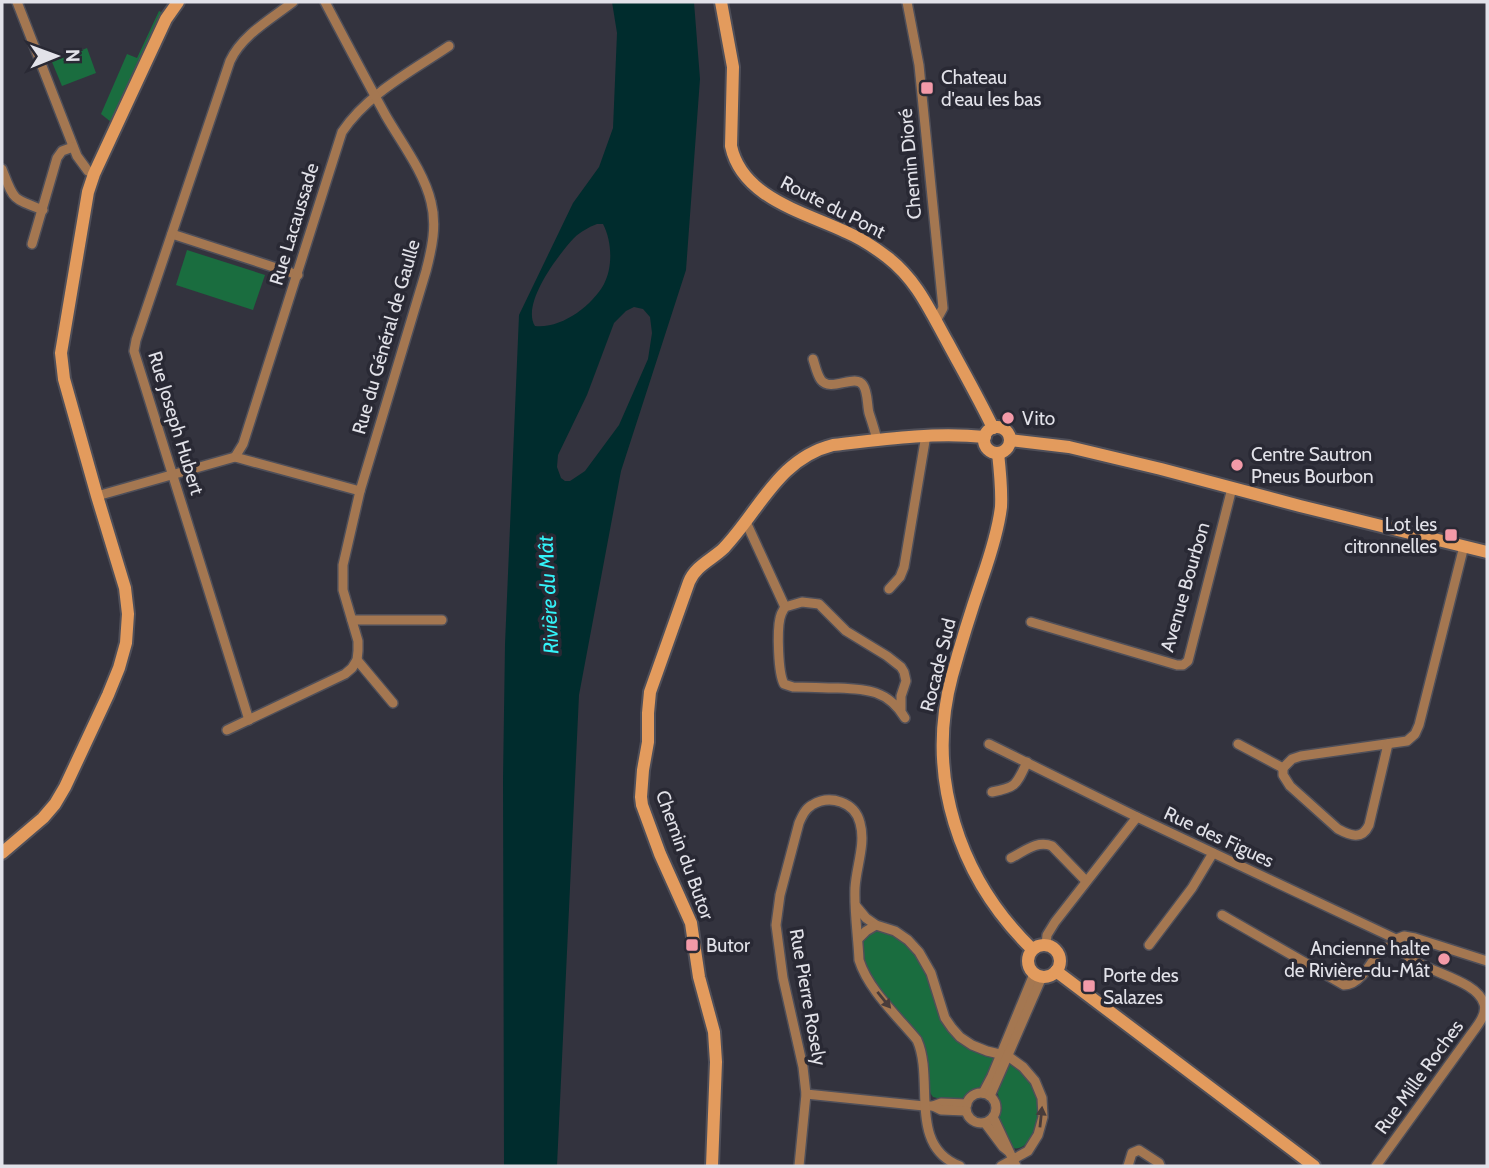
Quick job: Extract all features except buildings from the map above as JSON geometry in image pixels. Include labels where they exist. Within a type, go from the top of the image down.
[{"type":"main road","name":"Route du Pont","points":[[721,2],[733,67],[731,146],[733,157],[741,170],[762,192],[848,233],[886,256],[911,279],[982,405],[989,432]]},
{"type":"main road","points":[[2,853],[43,818],[55,804],[108,695],[126,643],[128,614],[125,588],[64,379],[61,353],[88,192],[172,3]]},
{"type":"main road","points":[[1001,428],[1007,432],[1010,440],[1006,450],[998,453],[985,446],[989,432],[1001,428]]},
{"type":"main road","name":"Chemin du Butor","points":[[712,1166],[716,1062],[714,1032],[699,977],[691,923],[660,854],[642,805],[640,789],[648,742],[650,692],[689,582],[694,573],[723,549],[777,479],[799,460],[821,448],[926,435],[989,432]]},
{"type":"main road","points":[[1010,440],[1069,447],[1487,552]]},
{"type":"main road","name":"Rocade Sud","points":[[998,453],[1002,491],[1000,509],[992,549],[951,678],[946,703],[943,758],[953,820],[967,859],[993,904],[1032,949]]},
{"type":"main road","points":[[1046,944],[1055,948],[1060,957],[1056,971],[1047,977],[1038,975],[1028,965],[1032,949],[1046,944]]},
{"type":"main road","points":[[1056,971],[1314,1166]]},
{"type":"street","points":[[17,2],[73,147],[82,165],[94,174]]},
{"type":"street","name":"Rue Joseph Hubert","points":[[249,720],[134,351],[235,50],[242,41],[293,2]]},
{"type":"street","name":"Rue du Général de Gaulle","points":[[325,2],[425,184],[432,203],[434,225],[426,271],[360,491],[343,565],[343,590],[358,641],[357,660]]},
{"type":"street","name":"Chemin Dioré","points":[[907,2],[919,65],[943,308],[936,321]]},
{"type":"street","name":"Rue Lacaussade","points":[[235,457],[243,444],[342,132],[347,123],[375,96],[449,47]]},
{"type":"street","points":[[32,244],[57,158],[62,151],[73,147]]},
{"type":"street","points":[[2,169],[18,201],[43,210]]},
{"type":"street","points":[[172,234],[298,275]]},
{"type":"street","points":[[813,359],[821,380],[826,384],[861,382],[877,440]]},
{"type":"street","points":[[889,589],[900,577],[904,567],[926,435]]},
{"type":"street","points":[[97,496],[235,457],[360,491]]},
{"type":"street","name":"Avenue Bourbon","points":[[1031,622],[1183,665],[1188,661],[1232,488]]},
{"type":"street","points":[[746,522],[785,607]]},
{"type":"street","points":[[1388,744],[1369,825],[1361,835],[1347,834],[1338,829],[1290,786],[1283,775],[1283,768],[1292,759],[1301,756],[1407,741],[1415,734],[1464,546]]},
{"type":"street","points":[[802,602],[819,604],[846,631],[901,667],[906,681],[901,696],[903,715],[887,698],[865,689],[793,687],[784,684],[780,674],[779,627],[780,615],[785,607],[802,602]]},
{"type":"street","points":[[352,620],[442,620]]},
{"type":"street","points":[[227,730],[345,674],[357,660],[393,703]]},
{"type":"street","name":"Rue des Figues","points":[[989,744],[1397,943]]},
{"type":"street","points":[[1238,744],[1283,768]]},
{"type":"street","points":[[992,792],[1009,789],[1017,783],[1027,762]]},
{"type":"street","name":"Rue Pierre Rosely","points":[[799,1166],[806,1094],[803,1067],[783,978],[776,925],[779,895],[803,813],[822,801],[832,800],[850,807],[858,816],[861,827],[862,841],[855,889],[862,971],[917,1040],[922,1051],[929,1106],[926,1122],[930,1136],[939,1153],[960,1166]]},
{"type":"street","points":[[1046,944],[1047,935],[1055,922],[1137,817]]},
{"type":"street","points":[[1011,858],[1045,843],[1052,846],[1086,881]]},
{"type":"street","points":[[1149,945],[1192,888],[1213,853]]},
{"type":"street","points":[[856,906],[866,918],[876,925],[895,931],[919,952],[931,973],[945,1018],[960,1037],[972,1045],[1004,1055],[1023,1067],[1035,1081],[1042,1098],[1043,1117],[1038,1135],[1028,1151],[1001,1166]]},
{"type":"street","points":[[1222,915],[1344,985],[1352,984],[1360,977],[1381,948],[1397,943],[1404,936],[1487,961]]},
{"type":"street","points":[[858,939],[876,925]]},
{"type":"street","name":"Rue Mille Roches","points":[[1376,1166],[1442,1078],[1483,1017],[1486,1005],[1478,993],[1411,959],[1397,943]]},
{"type":"street","points":[[986,1095],[1038,975]]},
{"type":"street","points":[[806,1094],[967,1107]]},
{"type":"street","points":[[986,1095],[996,1109],[989,1120],[975,1122],[968,1116],[967,1107],[973,1096],[986,1095]]},
{"type":"street","points":[[989,1120],[1012,1159]]},
{"type":"street","points":[[1128,1166],[1132,1153],[1139,1150],[1160,1166]]},
{"type":"green space","points":[[159,11],[163,13],[111,122],[101,114],[127,54],[137,58]]},
{"type":"green space","points":[[87,48],[96,73],[62,86],[52,62]]},
{"type":"green space","points":[[187,250],[265,275],[253,310],[176,285]]},
{"type":"green space","points":[[876,929],[892,933],[912,949],[928,973],[948,1029],[997,1058],[984,1086],[963,1099],[952,1101],[933,1097],[928,1086],[922,1044],[866,972],[861,959],[862,945],[867,935]]},
{"type":"green space","points":[[1009,1064],[1015,1064],[1026,1077],[1035,1091],[1039,1108],[1030,1139],[1019,1148],[1013,1148],[998,1120],[1002,1109],[997,1091]]},
{"type":"water","name":"Rivière du Mât","points":[[612,2],[694,2],[700,79],[686,270],[621,471],[579,695],[557,1166],[504,1166],[505,644],[519,315],[573,203],[599,167],[613,128],[617,33]],"holes":[[[597,224],[603,224],[610,246],[609,270],[604,284],[592,300],[575,314],[555,324],[535,326],[532,317],[533,305],[543,280],[574,238]],[[634,307],[643,309],[650,317],[652,333],[648,359],[619,425],[585,471],[570,481],[565,481],[557,467],[558,455],[587,395],[614,323]]]},
{"type":"place","name":"Chateau d'eau les bas","points":[[927,88]]},
{"type":"place","name":"Vito","points":[[1008,418]]},
{"type":"place","name":"Centre Sautron Pneus Bourbon","points":[[1237,465]]},
{"type":"place","name":"Lot les citronnelles","points":[[1451,535]]},
{"type":"place","name":"Butor","points":[[692,945]]},
{"type":"place","name":"Ancienne halte de Rivière-du-Mât","points":[[1444,959]]},
{"type":"place","name":"Porte des Salazes","points":[[1089,986]]}]
